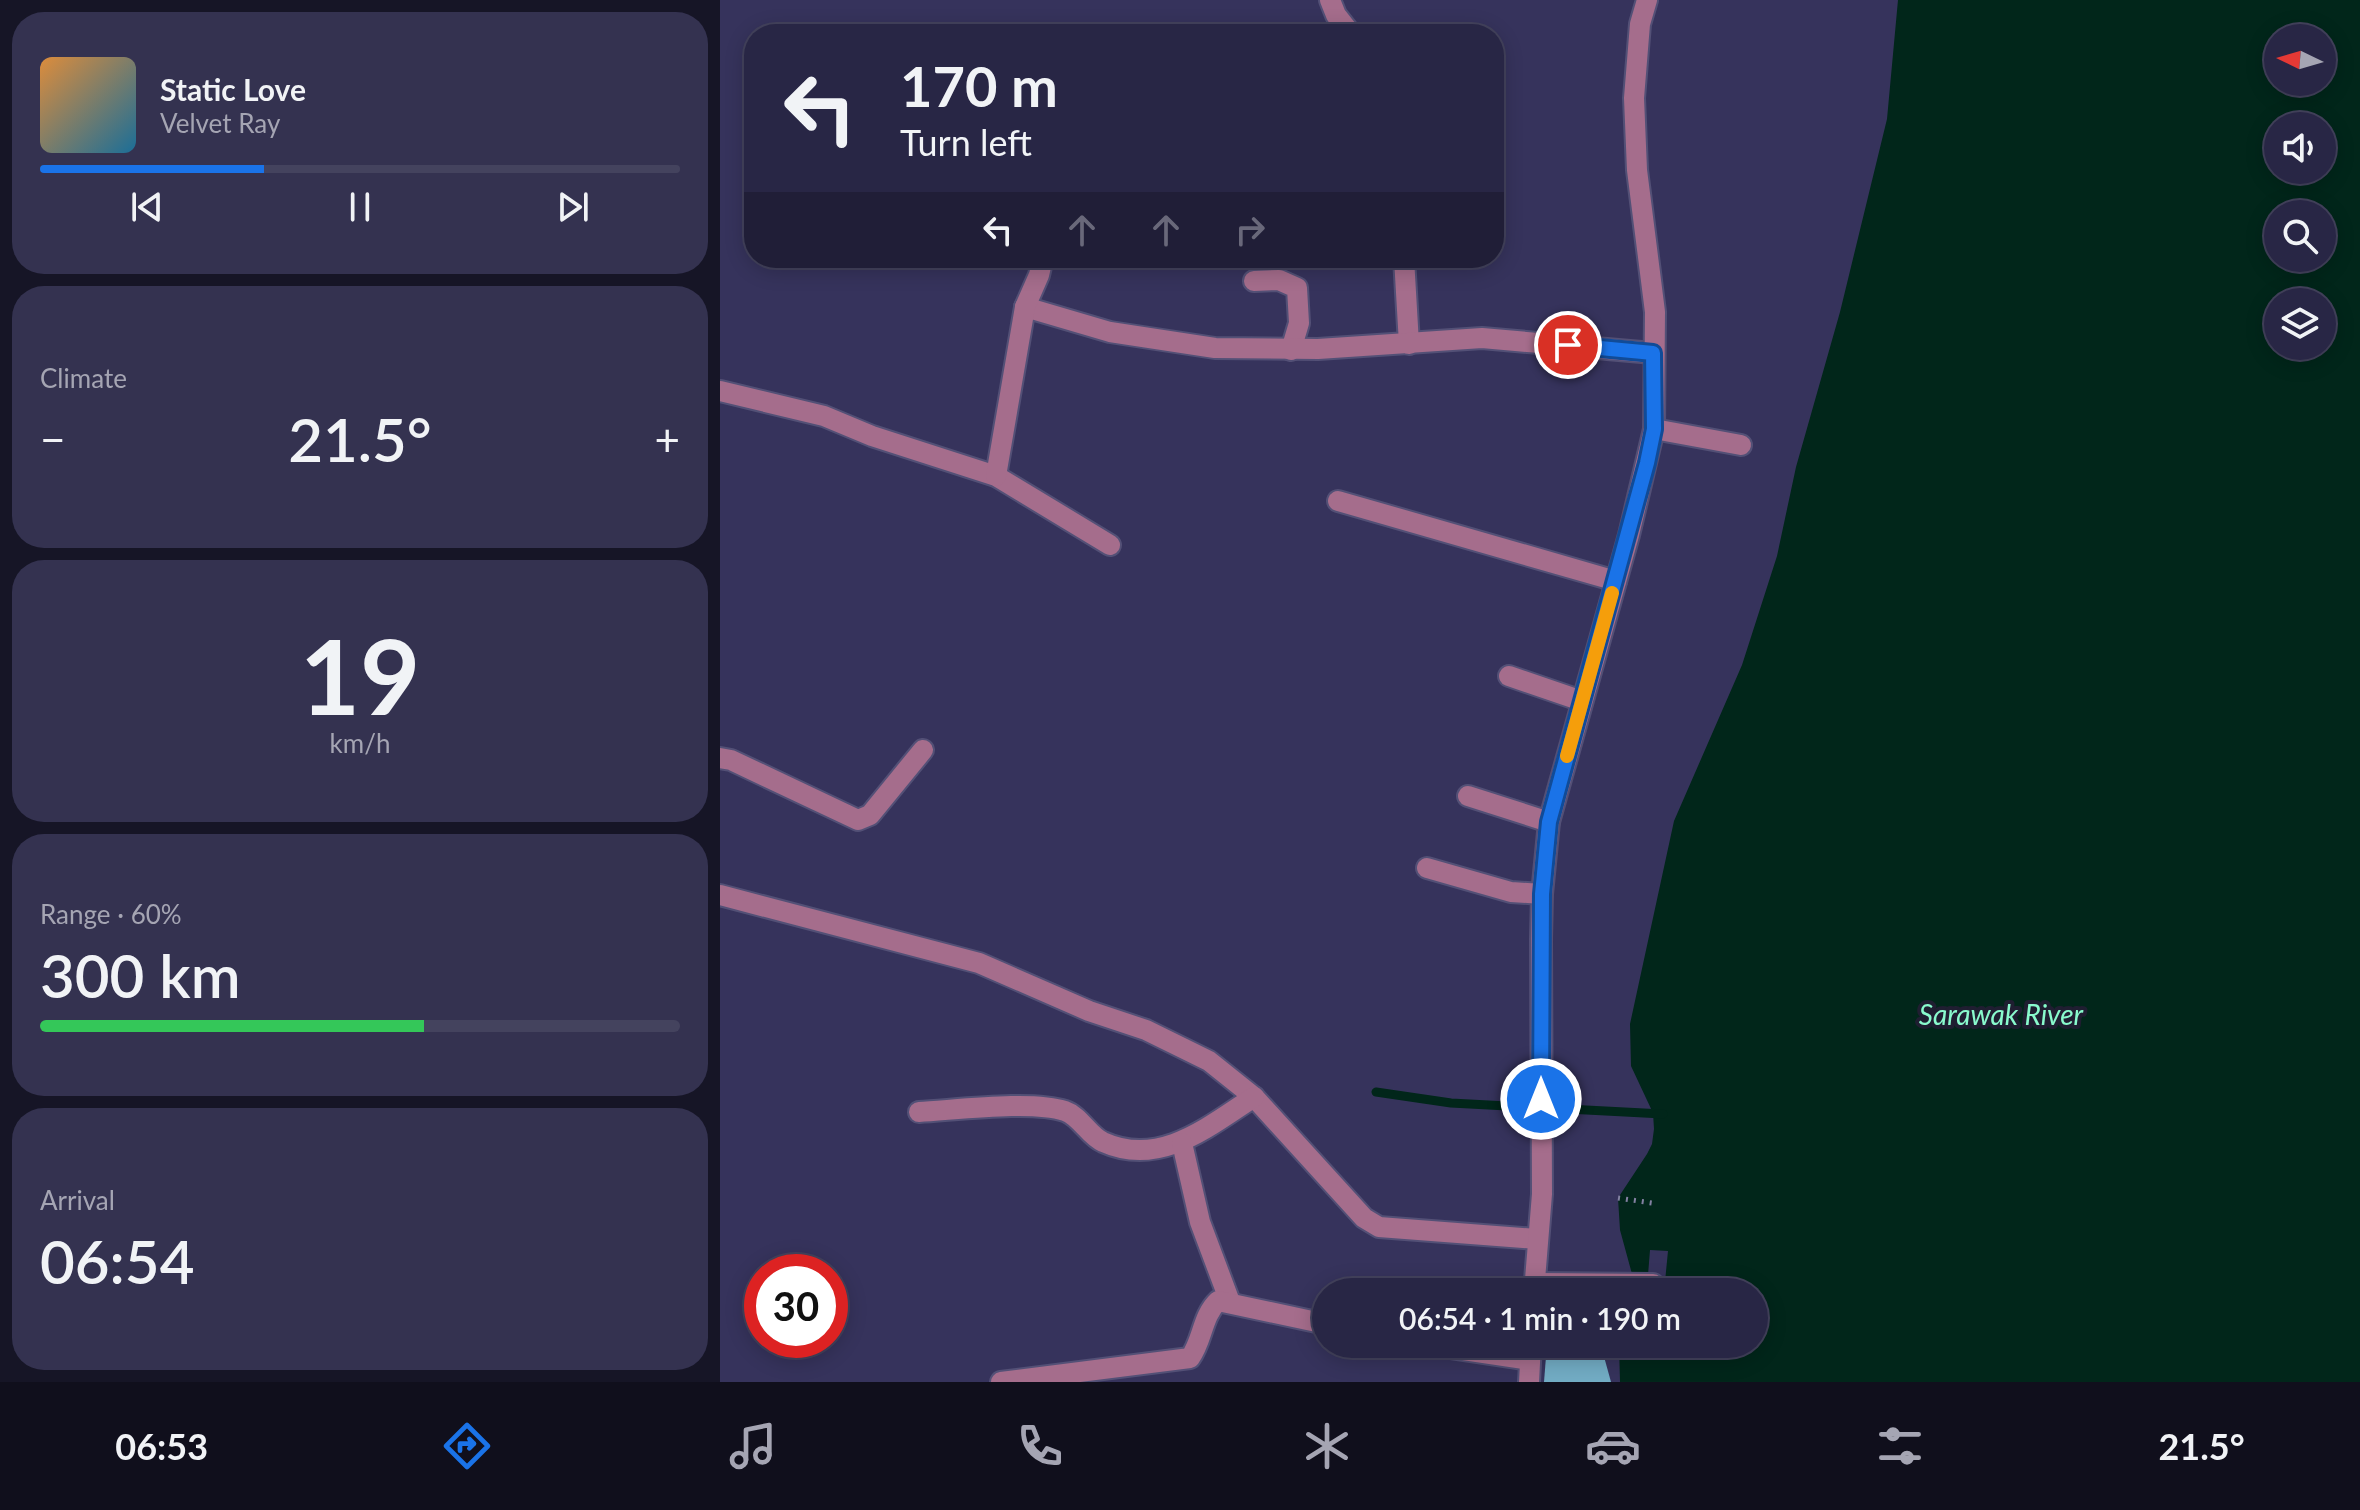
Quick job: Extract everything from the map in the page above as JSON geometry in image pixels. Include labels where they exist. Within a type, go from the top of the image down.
[{"type":"street","points":[[1330,0],[1343,24]]},
{"type":"street","points":[[1535,1278],[1542,1194],[1541,939],[1549,822],[1616,581],[1654,429],[1655,312],[1637,170],[1634,98],[1640,24],[1647,0]]},
{"type":"street","points":[[996,476],[1025,307],[1041,268]]},
{"type":"street","points":[[1405,268],[1409,344]]},
{"type":"street","points":[[1254,281],[1279,280],[1297,288],[1299,323],[1291,350]]},
{"type":"street","points":[[1025,307],[1110,332],[1215,348],[1291,350],[1482,338],[1653,353]]},
{"type":"street","points":[[720,391],[824,416],[872,436],[996,476],[1110,545]]},
{"type":"street","points":[[1654,429],[1741,445]]},
{"type":"street","points":[[1338,501],[1616,581]]},
{"type":"street","points":[[1509,676],[1582,701]]},
{"type":"street","points":[[720,758],[731,760],[858,820],[870,815],[923,750]]},
{"type":"street","points":[[1468,796],[1549,822]]},
{"type":"street","points":[[1427,868],[1511,892],[1542,894]]},
{"type":"street","points":[[720,902],[720,895],[979,963],[1089,1011],[1146,1030],[1209,1061],[1254,1097],[1364,1218],[1379,1227],[1537,1239]]},
{"type":"street","points":[[919,1112],[1022,1107],[1067,1112],[1102,1142],[1129,1149],[1152,1149],[1182,1143],[1254,1097]]},
{"type":"street","points":[[1182,1143],[1200,1222],[1230,1302]]},
{"type":"street","points":[[1001,1382],[1190,1358],[1197,1349],[1209,1309],[1218,1301],[1312,1321]]},
{"type":"street","points":[[1529,1382],[1530,1358]]},
{"type":"path","points":[[1618,1198],[1652,1203]]},
{"type":"water","name":"Sarawak River","points":[[1898,0],[2360,0],[2360,1382],[1620,1382],[1619,1358],[1768,1358],[1768,1278],[1632,1278],[1620,1230],[1618,1198],[1652,1144],[1653,1113],[1631,1066],[1630,1024],[1674,821],[1742,665],[1777,556],[1796,467],[1840,312],[1887,119]]},
{"type":"pier","points":[[1650,1250],[1668,1251],[1665,1278],[1646,1278]]},
{"type":"building","points":[[1546,1358],[1604,1358],[1611,1382],[1544,1382]]},
{"type":"waterway","points":[[1376,1092],[1451,1103],[1663,1114]]},
{"type":"slow traffic","points":[[1567,756],[1612,593]]},
{"type":"route","points":[[1541,1099],[1542,894],[1549,822],[1629,535],[1654,429],[1653,353],[1568,345]]}]
